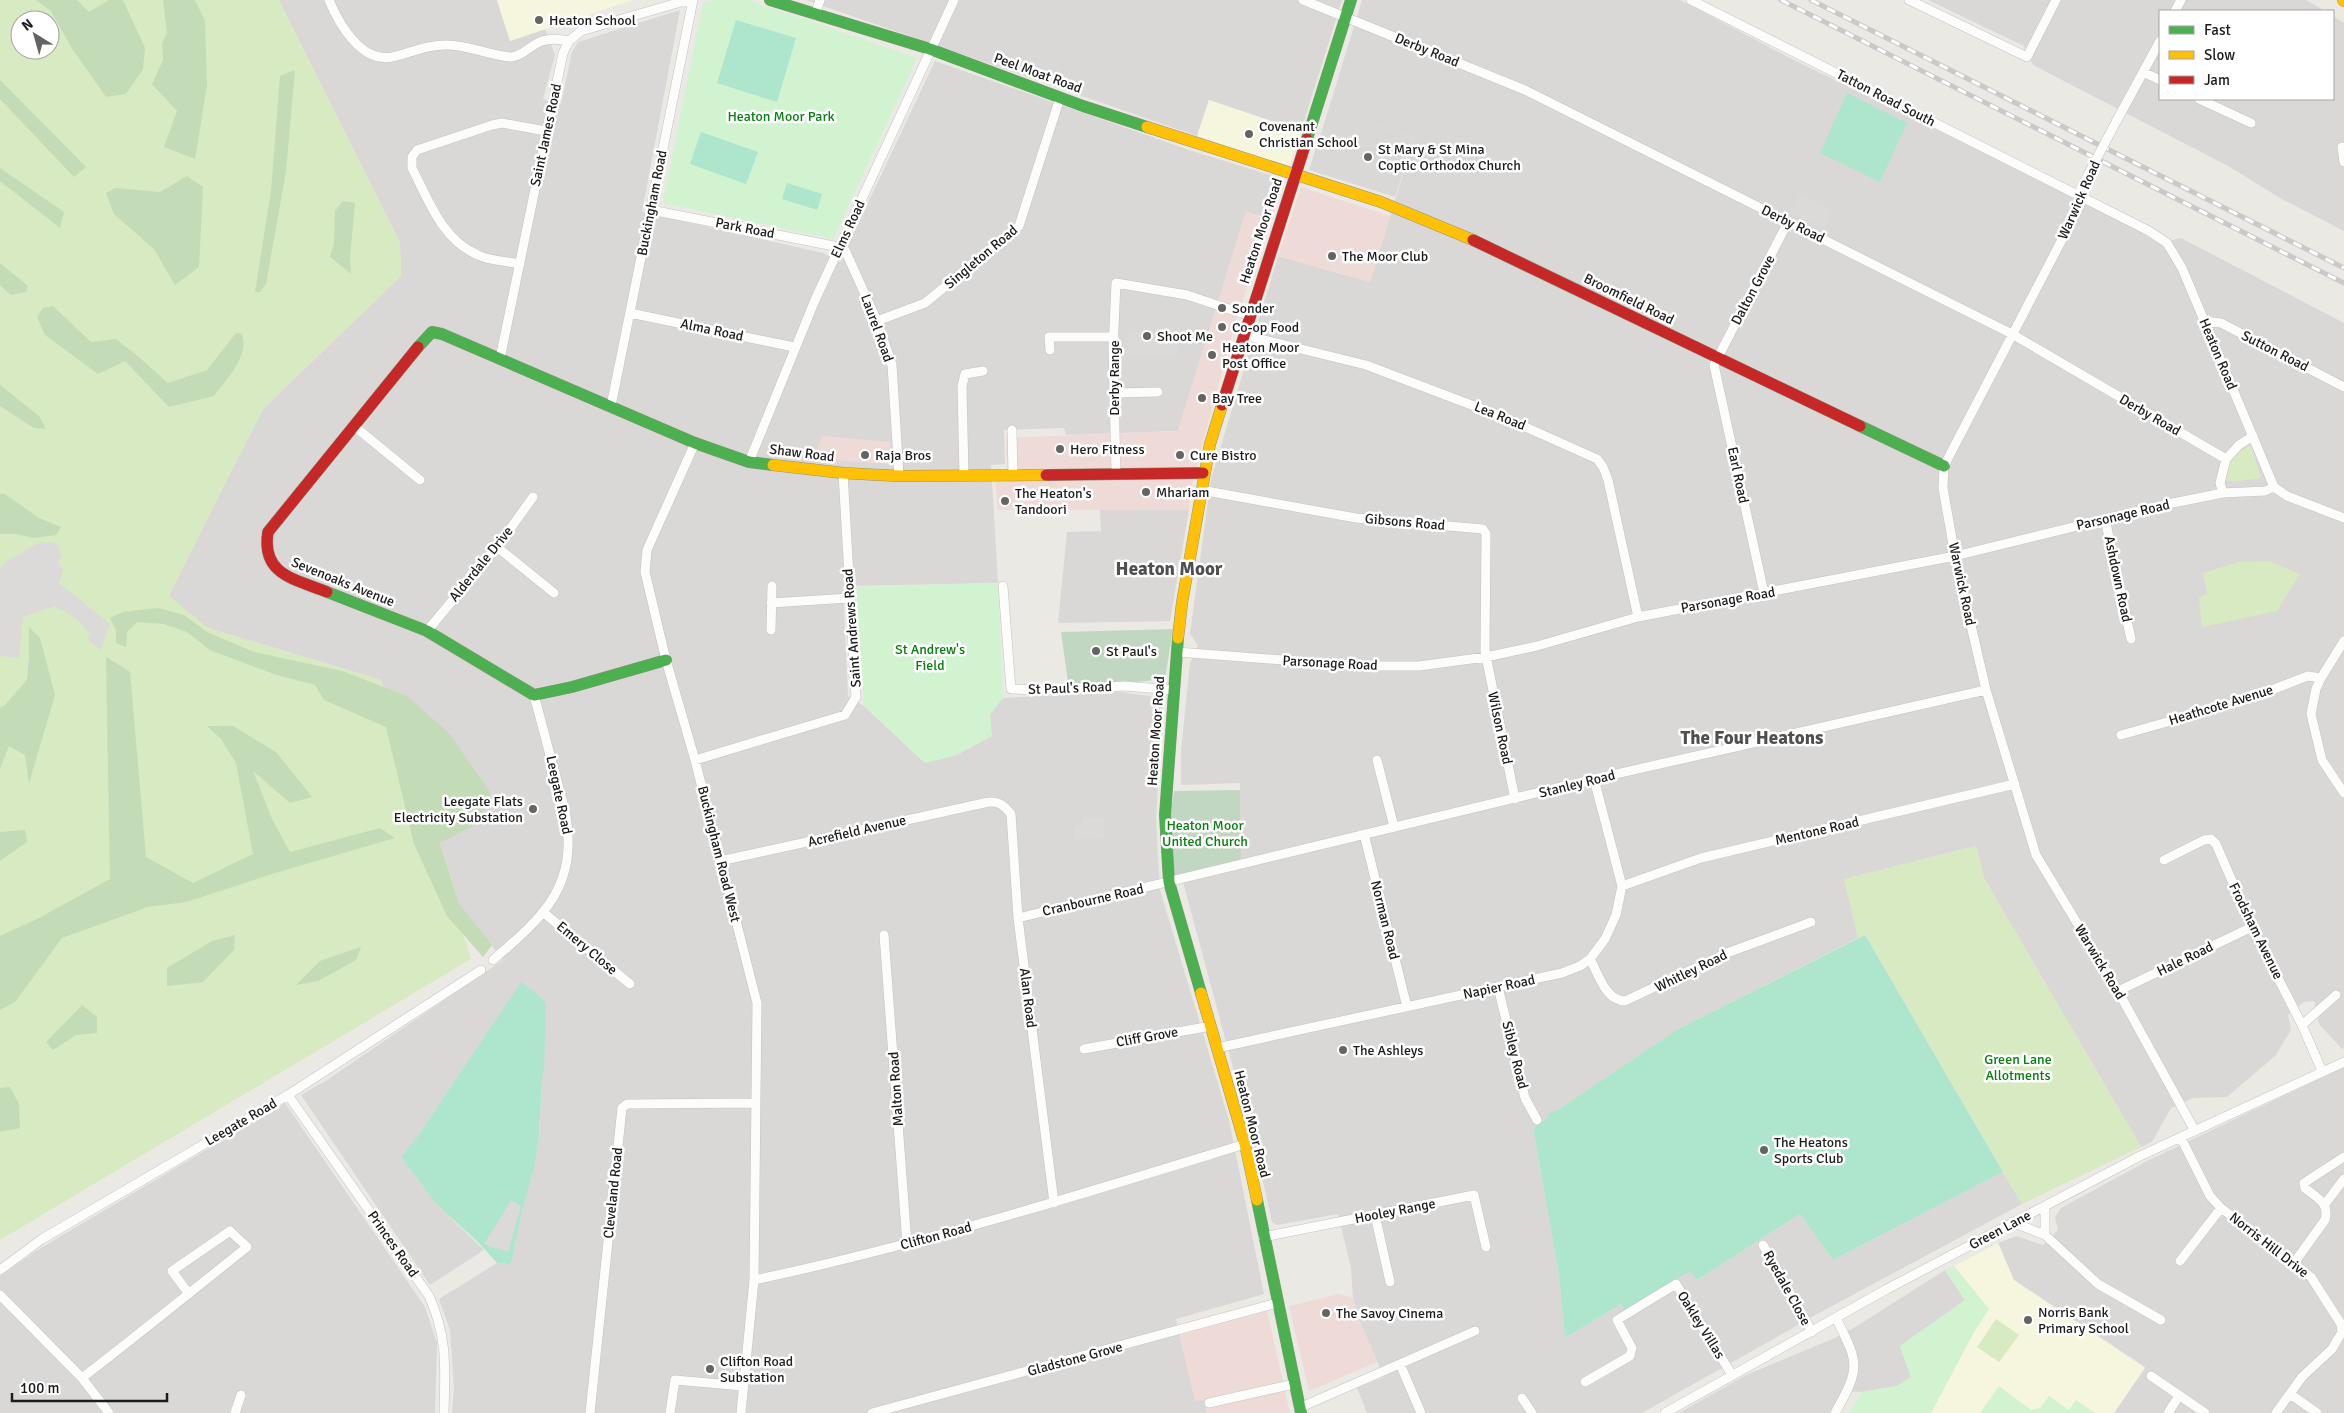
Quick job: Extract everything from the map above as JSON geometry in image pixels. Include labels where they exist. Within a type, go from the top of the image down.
[{"type":"street","points":[[329,0],[335,15],[350,37],[365,51],[378,57],[390,57],[445,44],[513,57],[541,41],[550,39],[569,41],[581,31],[681,2],[693,1]]},
{"type":"street","name":"Peel Moat Road","points":[[770,0],[930,49],[1060,98],[1294,175]]},
{"type":"street","points":[[815,15],[820,0]]},
{"type":"street","name":"Elms Road","points":[[748,462],[794,348],[954,0]]},
{"type":"street","name":"Derby Road","points":[[1303,0],[1525,90],[2012,334],[2226,459]]},
{"type":"street","name":"Heaton Moor Road","points":[[1300,1410],[1244,1144],[1169,882],[1165,815],[1173,690],[1186,572],[1210,444],[1351,0]]},
{"type":"street","name":"Tatton Road South","points":[[1691,0],[2081,192]]},
{"type":"street","points":[[1909,0],[1927,4],[2027,57],[2056,0]]},
{"type":"street","name":"Buckingham Road","points":[[611,406],[693,1]]},
{"type":"street","name":"Saint James Road","points":[[500,359],[546,131],[563,54],[569,41]]},
{"type":"street","name":"Warwick Road","points":[[2159,43],[2081,192],[2080,205],[1944,466],[1943,488],[1955,556],[1986,690],[2036,855],[2118,991],[2195,1131]]},
{"type":"street","points":[[2145,73],[2159,80]]},
{"type":"street","name":"Singleton Road","points":[[877,321],[925,303],[1019,226],[1060,98]]},
{"type":"street","points":[[2201,100],[2251,124]]},
{"type":"street","points":[[520,264],[479,256],[457,243],[442,227],[412,168],[412,157],[417,150],[502,123],[546,131]]},
{"type":"street","points":[[2342,147],[2344,162]]},
{"type":"street","name":"Broomfield Road","points":[[1294,175],[1381,202],[1486,245],[1944,466]]},
{"type":"street","name":"Heaton Road","points":[[2081,192],[2149,230],[2167,243],[2182,268],[2274,486]]},
{"type":"street","name":"Park Road","points":[[651,210],[840,247]]},
{"type":"street","name":"Dalton Grove","points":[[1717,358],[1788,222]]},
{"type":"street","name":"Laurel Road","points":[[840,247],[845,250],[851,260],[877,321],[892,365],[898,476]]},
{"type":"street","name":"Derby Range","points":[[1116,472],[1114,337],[1116,283],[1187,295],[1250,316]]},
{"type":"street","name":"Alma Road","points":[[630,313],[794,348]]},
{"type":"street","name":"Sutton Road","points":[[2204,321],[2221,323],[2344,387]]},
{"type":"street","name":"Shaw Road","points":[[425,338],[432,332],[442,334],[695,443],[748,462],[843,473],[898,476],[1116,472],[1204,473]]},
{"type":"street","name":"Lea Road","points":[[1244,335],[1366,365],[1504,417],[1596,459],[1603,467],[1608,480],[1638,616]]},
{"type":"street","points":[[1050,350],[1049,337],[1114,337]]},
{"type":"street","name":"Sevenoaks Avenue","points":[[425,338],[268,532],[265,546],[269,560],[280,573],[299,582],[427,631],[534,695]]},
{"type":"street","name":"Earl Road","points":[[1717,358],[1714,365],[1764,594]]},
{"type":"street","points":[[964,474],[962,386],[965,374],[983,371]]},
{"type":"street","points":[[1114,393],[1158,392]]},
{"type":"street","points":[[354,426],[420,480]]},
{"type":"street","points":[[1012,430],[1013,474]]},
{"type":"street","points":[[2222,492],[2220,483],[2226,459],[2239,445],[2254,436]]},
{"type":"street","name":"Buckingham Road West","points":[[695,443],[647,550],[645,572],[666,660],[695,760],[757,1003],[754,1280]]},
{"type":"street","name":"Saint Andrews Road","points":[[695,760],[845,715],[856,697],[843,473]]},
{"type":"street","points":[[2274,486],[2287,496],[2344,518]]},
{"type":"street","name":"Parsonage Road","points":[[1177,652],[1362,666],[1418,666],[1486,657],[1537,646],[1638,616],[1764,594],[1955,556],[2222,492],[2265,491],[2274,486]]},
{"type":"street","name":"Gibsons Road","points":[[1201,490],[1356,518],[1484,529],[1486,534],[1484,610],[1486,657]]},
{"type":"street","name":"Alderdale Drive","points":[[427,631],[497,547],[533,497]]},
{"type":"street","name":"Ashdown Road","points":[[2104,519],[2131,639]]},
{"type":"street","points":[[497,547],[554,593]]},
{"type":"street","points":[[771,630],[772,586]]},
{"type":"street","name":"St Paul's Road","points":[[1003,586],[1011,689],[1043,690],[1125,686],[1173,690]]},
{"type":"street","points":[[771,602],[849,598]]},
{"type":"street","points":[[2344,641],[2316,689],[2311,714],[2322,760],[2344,793]]},
{"type":"street","name":"Wilson Road","points":[[1486,657],[1515,799]]},
{"type":"street","points":[[534,695],[666,660]]},
{"type":"street","name":"Heathcote Avenue","points":[[2121,735],[2242,701],[2308,676],[2321,678]]},
{"type":"street","name":"Stanley Road","points":[[1169,882],[1594,779],[1986,690]]},
{"type":"street","name":"Leegate Road","points":[[492,960],[528,930],[544,913],[555,896],[563,877],[568,857],[568,836],[556,777],[534,695]]},
{"type":"street","points":[[1377,760],[1394,827]]},
{"type":"street","name":"Napier Road","points":[[1217,1048],[1562,973],[1580,966],[1590,959],[1605,939],[1616,915],[1622,886],[1594,779]]},
{"type":"street","name":"Mentone Road","points":[[1622,886],[1701,858],[2015,784]]},
{"type":"street","name":"Acrefield Avenue","points":[[720,861],[994,801]]},
{"type":"street","name":"Alan Road","points":[[994,801],[1006,807],[1011,814],[1018,918],[1054,1203]]},
{"type":"street","name":"Norman Road","points":[[1364,834],[1407,1007]]},
{"type":"street","name":"Frodsham Avenue","points":[[2164,860],[2204,840],[2211,839],[2216,844],[2252,927],[2302,1025],[2322,1071]]},
{"type":"street","name":"Cranbourne Road","points":[[1018,918],[1169,882]]},
{"type":"street","name":"Emery Close","points":[[544,913],[630,984]]},
{"type":"street","name":"Whitley Road","points":[[1617,1001],[1633,998],[1727,953],[1812,922]]},
{"type":"street","name":"Hale Road","points":[[2118,991],[2252,927]]},
{"type":"street","name":"Malton Road","points":[[884,934],[907,1244]]},
{"type":"street","points":[[1590,959],[1610,996],[1617,1001],[1613,1010]]},
{"type":"street","name":"Leegate Road","points":[[0,1270],[42,1239],[288,1095],[481,970]]},
{"type":"street","name":"Sibley Road","points":[[1498,987],[1525,1098],[1537,1120]]},
{"type":"street","points":[[2302,1025],[2336,995]]},
{"type":"street","name":"Cliff Grove","points":[[1084,1049],[1210,1026]]},
{"type":"street","name":"Green Lane","points":[[1665,1413],[2012,1222],[2140,1156],[2344,1062]]},
{"type":"street","name":"Princes Road","points":[[288,1095],[429,1296],[438,1317],[446,1352],[444,1413]]},
{"type":"street","name":"Cleveland Road","points":[[590,1413],[622,1108],[627,1104],[756,1103]]},
{"type":"street","name":"Norris Hill Drive","points":[[2180,1138],[2210,1196],[2221,1208],[2311,1277],[2341,1324],[2342,1332],[2332,1349],[2313,1365],[2290,1394]]},
{"type":"street","name":"Clifton Road","points":[[754,1280],[907,1244],[1054,1203],[1244,1144]]},
{"type":"street","points":[[2294,1263],[2325,1220],[2327,1211],[2325,1204],[2305,1188],[2304,1183],[2344,1157]]},
{"type":"street","points":[[2325,1204],[2344,1179]]},
{"type":"street","name":"Hooley Range","points":[[1263,1237],[1474,1194],[1486,1247]]},
{"type":"street","points":[[2045,1206],[2045,1235]]},
{"type":"street","points":[[2180,1260],[2221,1208]]},
{"type":"street","points":[[1375,1215],[1390,1282]]},
{"type":"street","points":[[2012,1222],[2045,1235],[2098,1284],[2161,1320]]},
{"type":"street","points":[[82,1378],[189,1294],[247,1248],[230,1231],[172,1271],[189,1294]]},
{"type":"street","name":"Ryedale Close","points":[[1763,1245],[1812,1332]]},
{"type":"street","points":[[741,1413],[754,1280]]},
{"type":"street","name":"Oakley Villas","points":[[1585,1382],[1630,1356],[1632,1348],[1617,1320],[1676,1284],[1732,1375]]},
{"type":"street","points":[[0,1295],[82,1378],[109,1413]]},
{"type":"street","name":"Gladstone Grove","points":[[872,1413],[890,1411],[1277,1303]]},
{"type":"street","points":[[1835,1413],[1851,1386],[1854,1372],[1854,1354],[1836,1318]]},
{"type":"street","points":[[1300,1410],[1475,1331]]},
{"type":"street","points":[[1400,1364],[1421,1413]]},
{"type":"street","points":[[2151,1376],[2205,1413]]},
{"type":"street","points":[[670,1413],[675,1380],[743,1386]]},
{"type":"street","points":[[1209,1403],[1294,1384]]},
{"type":"street","points":[[2276,1413],[2290,1394],[2317,1413]]},
{"type":"street","points":[[235,1413],[241,1395]]},
{"type":"street","points":[[2168,1413],[2180,1396]]},
{"type":"street","points":[[1522,1398],[1532,1413]]},
{"type":"shaded area","points":[[279,0],[497,0],[510,41],[545,29],[555,55],[543,99],[561,104],[572,52],[578,42],[680,10],[642,212],[823,253],[840,262],[935,61],[1192,151],[1283,179],[1271,219],[1246,212],[1178,431],[1066,435],[1064,428],[1004,430],[1005,464],[991,465],[998,583],[843,586],[848,696],[864,706],[925,763],[990,714],[1003,698],[1121,692],[1163,698],[1156,819],[1160,890],[1229,1120],[1264,1294],[1176,1319],[1195,1400],[1204,1400],[1207,1413],[452,1413],[454,1387],[450,1330],[439,1299],[497,1263],[511,1264],[523,1206],[534,1170],[539,1136],[544,1070],[544,1000],[521,983],[417,1137],[401,1157],[437,1205],[484,1250],[430,1285],[301,1095],[327,1080],[503,960],[459,903],[440,842],[479,822],[407,696],[384,688],[381,680],[208,628],[168,596],[263,409],[401,276],[400,243]]},
{"type":"shaded area","name":"Heaton School","points":[[497,0],[633,0],[510,41]]},
{"type":"shaded area","points":[[806,0],[1342,0],[1301,131],[1209,100],[1197,136]]},
{"type":"shaded area","points":[[1362,0],[1680,0],[1790,58],[2124,222],[2158,243],[2181,238],[2344,323],[2344,1048],[2342,1049],[2319,1024],[2314,1001],[2304,1002],[2288,1015],[2291,1030],[2275,1056],[2227,1097],[2193,1098],[2171,1108],[2152,1142],[2141,1147],[1984,878],[1976,846],[1845,879],[1858,938],[1678,1029],[1559,1109],[1547,1114],[1549,1117],[1533,1128],[1559,1275],[1565,1338],[1621,1304],[1626,1310],[1690,1270],[1697,1280],[1800,1214],[1833,1260],[2003,1172],[2022,1204],[1821,1312],[1642,1413],[1367,1413],[1357,1388],[1384,1377],[1358,1318],[1353,1298],[1351,1268],[1338,1214],[1277,1225],[1272,1222],[1259,1164],[1183,882],[1241,861],[1240,783],[1181,785],[1181,751],[1190,663],[1198,645],[1190,634],[1211,479],[1278,256],[1370,282],[1414,138],[1328,111]]},
{"type":"shaded area","points":[[1928,0],[2306,0],[2323,10],[2159,10],[2159,100],[2334,100],[2334,17],[2344,23],[2344,231],[2280,198],[2228,166],[2033,65],[2024,46]]},
{"type":"shaded area","name":"Covenant Christian School","points":[[1209,100],[1301,131],[1289,167],[1197,136]]},
{"type":"shaded area","points":[[1328,111],[1414,138],[1395,197],[1309,170]]},
{"type":"shaded area","points":[[1301,187],[1390,216],[1370,282],[1278,256]]},
{"type":"shaded area","points":[[1800,194],[1832,211],[1823,228],[1790,212]]},
{"type":"shaded area","points":[[1246,212],[1271,219],[1237,317],[1200,453],[1190,494],[1189,510],[998,510],[995,475],[1007,475],[1006,438],[1178,431]]},
{"type":"shaded area","points":[[1128,332],[1143,332],[1143,341],[1151,340],[1151,332],[1169,332],[1169,341],[1178,341],[1177,355],[1128,355]]},
{"type":"shaded area","points":[[822,436],[890,442],[888,464],[814,459]]},
{"type":"shaded area","points":[[1100,509],[1189,510],[1170,621],[1058,623],[1067,532],[1101,531]]},
{"type":"shaded area","points":[[52,542],[58,545],[62,557],[57,562],[63,569],[59,583],[110,624],[101,650],[87,639],[90,634],[78,620],[55,606],[23,617],[19,658],[0,656],[0,568],[4,563],[38,543]]},
{"type":"shaded area","points":[[1082,818],[1104,818],[1104,838],[1074,839],[1074,826],[1082,825]]},
{"type":"shaded area","points":[[2344,1067],[2344,1413],[2114,1413],[2145,1367],[2014,1280],[1998,1243],[2016,1236],[2043,1245],[2058,1230],[2055,1217],[2061,1208],[2149,1160]]},
{"type":"shaded area","points":[[285,1103],[425,1307],[437,1343],[435,1413],[0,1413],[0,1276],[36,1251]]},
{"type":"shaded area","points":[[511,1200],[521,1206],[508,1252],[484,1244]]},
{"type":"shaded area","name":"Norris Bank Primary School","points":[[1998,1243],[2014,1280],[2145,1368],[2114,1413],[1931,1413],[1974,1332],[1989,1309],[1954,1266]]},
{"type":"shaded area","points":[[1945,1270],[1965,1300],[1900,1346],[1911,1377],[1897,1386],[1862,1392],[1844,1391],[1832,1413],[1679,1413],[1746,1375],[1837,1337]]},
{"type":"shaded area","points":[[1338,1294],[1353,1298],[1358,1318],[1377,1362],[1309,1391],[1289,1306]]},
{"type":"shaded area","points":[[1267,1311],[1290,1413],[1207,1413],[1204,1400],[1195,1401],[1180,1335]]},
{"type":"green space","points":[[0,0],[279,0],[400,243],[401,276],[263,409],[169,596],[208,628],[381,680],[471,959],[0,1240]]},
{"type":"green space","points":[[36,0],[77,0],[89,12],[109,0],[123,0],[145,48],[143,69],[126,94],[106,97],[71,47],[60,27],[60,10],[50,10]]},
{"type":"green space","points":[[163,0],[195,0],[205,21],[207,85],[195,159],[164,147],[177,111],[152,84],[163,60],[162,43],[167,33]]},
{"type":"green space","name":"Heaton Moor Park","points":[[714,0],[748,0],[917,58],[833,239],[663,203],[703,3]]},
{"type":"green space","points":[[736,20],[796,38],[777,102],[717,83]]},
{"type":"green space","points":[[295,70],[286,171],[266,284],[260,292],[255,292],[271,191],[280,76]]},
{"type":"green space","points":[[0,80],[86,167],[74,177],[0,99]]},
{"type":"green space","points":[[1847,93],[1907,123],[1880,182],[1820,153]]},
{"type":"green space","points":[[701,132],[758,152],[746,184],[690,164]]},
{"type":"green space","points":[[0,168],[64,212],[60,228],[0,181]]},
{"type":"green space","points":[[187,176],[203,187],[199,267],[175,285],[154,249],[114,214],[106,193],[115,188],[160,192]]},
{"type":"green space","points":[[787,183],[822,194],[817,210],[782,199]]},
{"type":"green space","points":[[343,201],[355,203],[350,258],[351,274],[330,257],[334,243],[335,211]]},
{"type":"green space","points":[[0,263],[28,286],[26,292],[11,295],[0,285]]},
{"type":"green space","points":[[53,306],[91,342],[116,339],[168,383],[207,370],[236,333],[242,334],[243,343],[240,359],[214,396],[169,407],[125,361],[98,374],[45,335],[37,317],[43,308]]},
{"type":"green space","points":[[0,385],[39,416],[46,429],[34,428],[0,406]]},
{"type":"green space","points":[[2251,445],[2261,478],[2232,482],[2226,480],[2229,463],[2241,451]]},
{"type":"green space","points":[[0,494],[5,494],[39,518],[61,527],[56,535],[34,538],[16,534],[0,534]]},
{"type":"green space","points":[[2269,561],[2300,574],[2277,611],[2202,627],[2199,597],[2207,594],[2203,573],[2239,562]]},
{"type":"green space","name":"St Andrew's Field","points":[[998,583],[1003,698],[990,714],[992,736],[957,755],[925,763],[864,706],[854,587]]},
{"type":"green space","points":[[158,608],[184,615],[207,632],[254,652],[342,671],[407,696],[449,733],[490,792],[480,822],[440,843],[459,903],[492,945],[483,957],[447,916],[414,844],[386,727],[324,700],[315,685],[277,675],[210,650],[187,632],[164,624],[137,622],[127,632],[126,647],[116,643],[116,630],[110,618],[123,612]]},
{"type":"green space","points":[[29,627],[40,638],[55,695],[29,783],[25,755],[9,746],[0,769],[0,707],[4,706],[27,680]]},
{"type":"green space","points":[[1173,629],[1165,679],[1069,689],[1061,632]]},
{"type":"green space","points":[[106,657],[130,672],[146,857],[193,883],[253,854],[236,763],[221,739],[207,726],[233,726],[276,752],[312,797],[290,803],[253,771],[272,819],[290,852],[380,828],[395,838],[275,873],[186,902],[148,907],[62,938],[15,1002],[0,1010],[0,936],[37,919],[110,879]]},
{"type":"green space","name":"Heaton Moor United Church","points":[[1240,790],[1241,861],[1172,876],[1170,818],[1174,791]]},
{"type":"green space","points":[[25,830],[27,842],[0,861],[0,832]]},
{"type":"green space","name":"Green Lane Allotments","points":[[1976,846],[1984,878],[2141,1147],[2022,1204],[1865,935],[1858,938],[1844,879]]},
{"type":"green space","points":[[235,935],[234,950],[203,982],[167,986],[167,968],[212,941]]},
{"type":"green space","name":"The Heatons Sports Club","points":[[1865,935],[2003,1172],[1833,1260],[1800,1214],[1697,1280],[1690,1271],[1625,1310],[1621,1304],[1565,1338],[1559,1275],[1533,1128],[1549,1117],[1547,1114],[1559,1109],[1678,1029]]},
{"type":"green space","points":[[361,947],[356,960],[318,981],[296,985],[320,961]]},
{"type":"green space","points":[[521,982],[544,1000],[546,1007],[544,1070],[539,1136],[534,1170],[523,1207],[511,1264],[497,1263],[478,1242],[437,1205],[401,1157],[417,1137]]},
{"type":"green space","points":[[82,1005],[97,1017],[97,1033],[76,1035],[53,1050],[46,1042]]},
{"type":"green space","points":[[10,1087],[19,1104],[20,1128],[0,1132],[0,1088]]},
{"type":"green space","points":[[1954,1266],[1989,1309],[1974,1332],[1931,1413],[1849,1413],[1862,1392],[1897,1386],[1911,1377],[1900,1346],[1965,1300],[1945,1270]]},
{"type":"green space","points":[[1996,1319],[2019,1335],[1999,1362],[1977,1347]]},
{"type":"green space","points":[[1999,1386],[2031,1410],[2040,1408],[2049,1396],[2069,1410],[2076,1400],[2095,1413],[1980,1413]]},
{"type":"railway","points":[[1781,0],[2344,283]]},
{"type":"railway","points":[[1811,0],[2344,268]]},
{"type":"traffic: fast","points":[[770,0],[930,49],[1083,106],[1147,127]]},
{"type":"traffic: fast","points":[[1307,139],[1351,0]]},
{"type":"traffic: fast","points":[[418,347],[432,332],[442,334],[695,443],[749,462],[773,465]]},
{"type":"traffic: fast","points":[[1860,426],[1944,466]]},
{"type":"traffic: fast","points":[[327,592],[427,631],[534,695],[572,687],[666,660]]},
{"type":"traffic: fast","points":[[1178,638],[1165,815],[1169,882],[1201,993]]},
{"type":"traffic: fast","points":[[1257,1200],[1301,1413]]},
{"type":"traffic: slow","points":[[1147,127],[1381,202],[1473,240]]},
{"type":"traffic: slow","points":[[1178,638],[1182,603],[1210,444],[1222,405]]},
{"type":"traffic: slow","points":[[773,465],[843,473],[899,476],[1046,475]]},
{"type":"traffic: slow","points":[[1201,993],[1245,1144],[1257,1200]]},
{"type":"traffic: jam","points":[[1222,405],[1307,139]]},
{"type":"traffic: jam","points":[[1473,240],[1860,426]]},
{"type":"traffic: jam","points":[[327,592],[292,579],[275,566],[270,558],[267,546],[268,532],[418,347]]},
{"type":"traffic: jam","points":[[1046,475],[1203,473]]},
{"type":"place","name":"Heaton School","points":[[539,20]]},
{"type":"place","name":"Covenant Christian School","points":[[1249,134]]},
{"type":"place","name":"St Mary & St Mina Coptic Orthodox Church","points":[[1368,157]]},
{"type":"place","name":"The Moor Club","points":[[1332,256]]},
{"type":"place","name":"Sonder","points":[[1222,308]]},
{"type":"place","name":"Co-op Food","points":[[1222,327]]},
{"type":"place","name":"Shoot Me","points":[[1147,336]]},
{"type":"place","name":"Heaton Moor Post Office","points":[[1212,355]]},
{"type":"place","name":"Bay Tree","points":[[1202,398]]},
{"type":"place","name":"Hero Fitness","points":[[1060,449]]},
{"type":"place","name":"Raja Bros","points":[[865,455]]},
{"type":"place","name":"Cure Bistro","points":[[1180,455]]},
{"type":"place","name":"Mhariam","points":[[1146,492]]},
{"type":"place","name":"The Heaton's Tandoori","points":[[1005,501]]},
{"type":"place","name":"St Paul's","points":[[1096,651]]},
{"type":"place","name":"Leegate Flats Electricity Substation","points":[[533,809]]},
{"type":"place","name":"The Ashleys","points":[[1343,1050]]},
{"type":"place","name":"The Heatons Sports Club","points":[[1764,1150]]},
{"type":"place","name":"The Savoy Cinema","points":[[1326,1313]]},
{"type":"place","name":"Norris Bank Primary School","points":[[2028,1320]]},
{"type":"place","name":"Clifton Road Substation","points":[[710,1369]]},
{"type":"district","name":"Heaton Moor","points":[[1169,569]]},
{"type":"district","name":"The Four Heatons","points":[[1752,738]]}]
